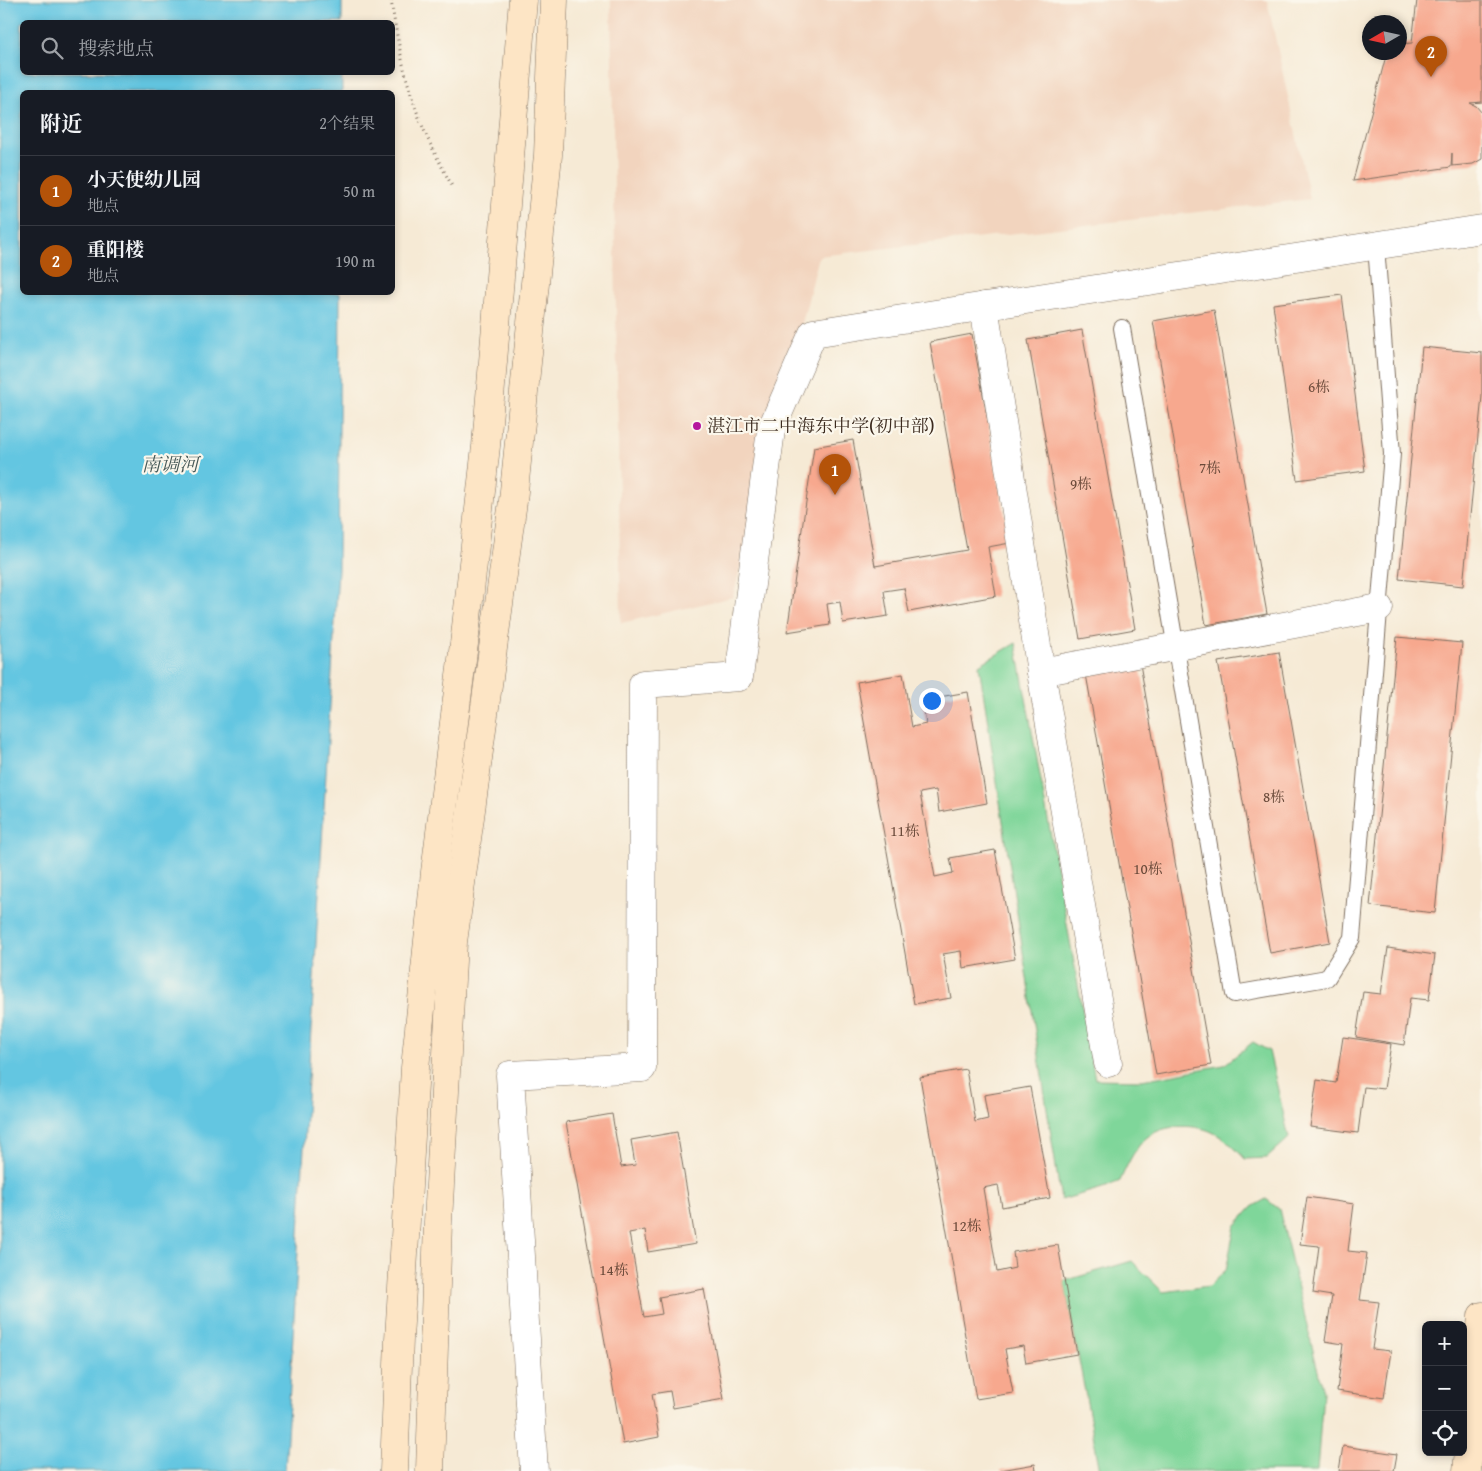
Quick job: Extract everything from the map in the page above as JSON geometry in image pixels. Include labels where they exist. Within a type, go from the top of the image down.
[{"type":"street","points":[[394,1471],[415,1068],[435,872],[464,646],[486,446],[523,0]]},
{"type":"street","points":[[430,1471],[438,1222],[453,942],[513,501],[548,155],[554,0]]},
{"type":"street","points":[[534,1471],[510,1075],[642,1068],[643,684],[739,678],[771,430],[813,333],[1482,229]]},
{"type":"street","points":[[984,306],[1041,672],[1108,1063]]},
{"type":"street","points":[[1041,672],[1379,608]]},
{"type":"street","points":[[1467,1471],[1482,1316]]},
{"type":"lane","points":[[1122,328],[1234,994],[1327,978],[1352,938],[1392,454],[1376,246]]},
{"type":"path","points":[[391,0],[395,20]]},
{"type":"path","points":[[395,22],[402,61],[417,112],[435,155],[453,188]]},
{"type":"shaded area","name":"湛江市二中海东中学(初中部)","points":[[611,0],[1267,0],[1310,199],[819,256],[733,597],[621,623]]},
{"type":"green space","points":[[1016,643],[1095,1079],[1142,1080],[1224,1065],[1253,1042],[1269,1051],[1289,1138],[1267,1158],[1245,1159],[1217,1134],[1204,1129],[1186,1126],[1167,1128],[1150,1135],[1139,1145],[1120,1181],[1061,1200],[979,665]]},
{"type":"green space","points":[[1266,1199],[1279,1209],[1323,1392],[1317,1471],[1100,1471],[1064,1281],[1132,1261],[1163,1292],[1209,1286],[1226,1270],[1235,1226],[1252,1207]]},
{"type":"water","name":"南调河","points":[[0,0],[342,0],[342,20],[20,20],[20,75],[342,75],[342,90],[20,90],[20,295],[340,295],[338,570],[285,1471],[0,1471]]},
{"type":"building","points":[[1417,0],[1482,0],[1482,102],[1470,103],[1476,106],[1482,113],[1482,159],[1473,164],[1452,166],[1452,153],[1451,167],[1353,181],[1385,60],[1407,60],[1407,43],[1412,43]]},
{"type":"building","points":[[1342,295],[1365,471],[1297,480],[1273,304]]},
{"type":"building","points":[[1214,310],[1267,614],[1206,625],[1153,321]]},
{"type":"building","points":[[1082,330],[1135,629],[1080,639],[1028,340]]},
{"type":"building","points":[[972,334],[1010,543],[988,547],[996,596],[909,612],[904,588],[884,591],[888,616],[843,623],[840,602],[827,604],[830,625],[787,632],[814,447],[853,440],[875,566],[967,550],[930,342]]},
{"type":"building","points":[[1422,347],[1482,353],[1482,396],[1463,586],[1399,579]]},
{"type":"building","points":[[1397,637],[1462,643],[1435,913],[1370,906]]},
{"type":"building","points":[[1279,652],[1330,942],[1270,953],[1218,662]]},
{"type":"building","points":[[1140,664],[1211,1065],[1156,1075],[1086,674]]},
{"type":"building","points":[[903,674],[912,727],[926,724],[922,700],[968,692],[987,803],[939,812],[936,790],[920,793],[935,877],[953,873],[950,858],[995,850],[1015,959],[963,968],[961,951],[943,954],[951,998],[914,1004],[857,682]]},
{"type":"building","points":[[1388,948],[1435,955],[1429,1000],[1410,998],[1404,1045],[1356,1037],[1363,992],[1381,994]]},
{"type":"building","points":[[1343,1037],[1391,1044],[1384,1089],[1364,1087],[1358,1133],[1310,1127],[1317,1080],[1336,1083]]},
{"type":"building","points":[[966,1069],[975,1122],[988,1119],[984,1095],[1030,1087],[1050,1198],[1002,1207],[998,1185],[983,1188],[997,1272],[1015,1268],[1013,1252],[1058,1245],[1077,1354],[1026,1363],[1023,1346],[1005,1349],[1013,1393],[976,1399],[920,1077]]},
{"type":"building","points":[[612,1114],[621,1167],[635,1165],[631,1140],[677,1132],[696,1244],[648,1252],[645,1230],[629,1233],[644,1317],[662,1314],[659,1297],[704,1289],[724,1399],[673,1408],[670,1391],[652,1394],[659,1437],[623,1444],[566,1122]]},
{"type":"building","points":[[1307,1197],[1354,1204],[1348,1251],[1367,1253],[1360,1300],[1379,1302],[1372,1349],[1391,1351],[1384,1398],[1337,1391],[1343,1344],[1325,1341],[1332,1296],[1313,1293],[1319,1246],[1300,1244]]},
{"type":"building","points":[[1343,1446],[1397,1454],[1394,1471],[1339,1471]]},
{"type":"building","points":[[1035,1464],[1036,1471],[1001,1471],[1001,1470]]},
{"type":"place","name":"重阳楼","points":[[1431,77]]},
{"type":"place","name":"湛江市二中海东中学(初中部)","points":[[697,426]]},
{"type":"place","name":"小天使幼儿园","points":[[835,495]]}]
